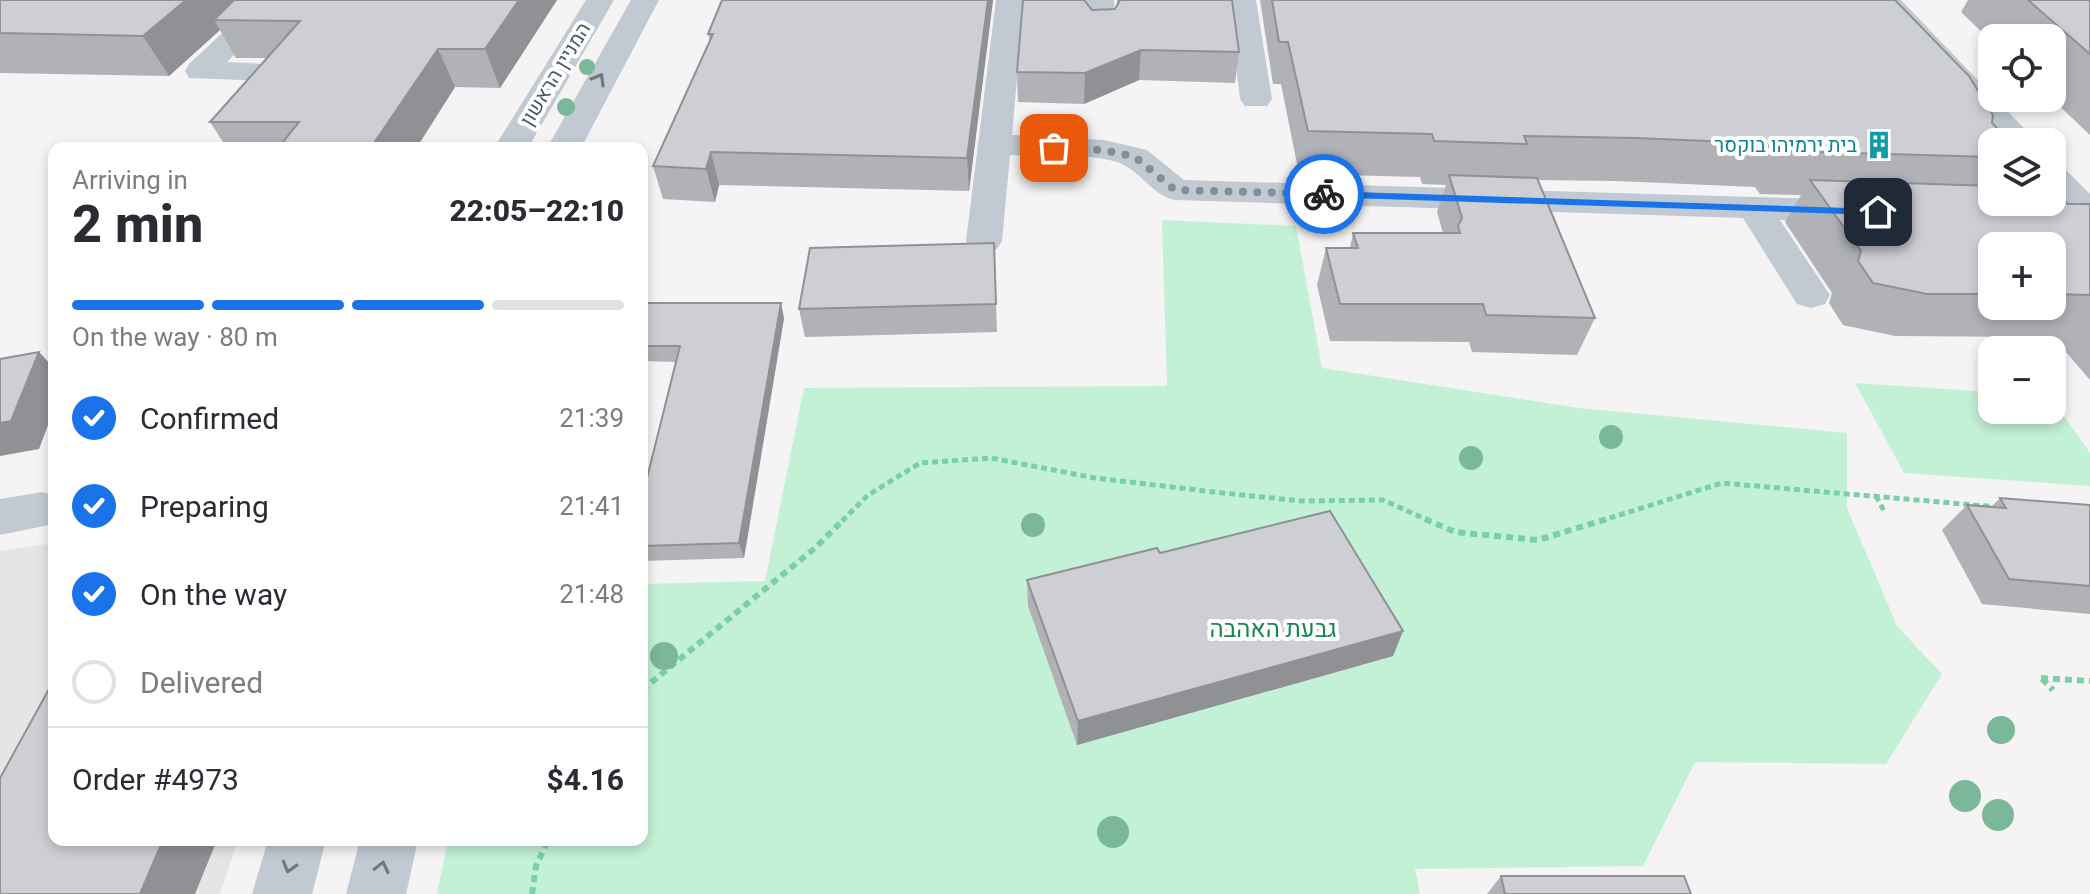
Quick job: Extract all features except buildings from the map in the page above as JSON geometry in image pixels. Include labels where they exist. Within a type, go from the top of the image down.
[{"type":"street","points":[[272,72],[200,71],[274,0]]},
{"type":"street","name":"המניין הראשון","points":[[514,142],[529,112],[600,0]]},
{"type":"street","name":"המניין הראשון","points":[[567,142],[645,0]]},
{"type":"street","points":[[984,241],[1010,0]]},
{"type":"street","points":[[1100,0],[1101,31]]},
{"type":"street","points":[[1242,0],[1256,99]]},
{"type":"street","points":[[1885,0],[2007,128]]},
{"type":"street","points":[[1003,145],[1104,150],[1135,157],[1175,190],[1416,211],[1754,208],[1878,212]]},
{"type":"street","points":[[2066,190],[2090,217]]},
{"type":"street","points":[[1754,208],[1811,295]]},
{"type":"street","points":[[2043,217],[2090,217]]},
{"type":"street","points":[[282,894],[295,846]]},
{"type":"street","points":[[376,894],[388,846]]},
{"type":"path","points":[[648,685],[815,548],[868,495],[920,463],[991,458],[1095,478],[1176,485],[1223,493],[1302,501],[1383,500],[1455,532],[1538,540],[1722,483],[2000,507]]},
{"type":"path","points":[[1876,496],[1884,511]]},
{"type":"path","points":[[2053,690],[2041,678],[2090,681]]},
{"type":"path","points":[[532,894],[536,866],[545,846]]},
{"type":"shaded area","points":[[48,544],[48,846],[236,846],[220,894],[0,894],[0,551]]},
{"type":"green space","name":"גבעת האהבה","points":[[1162,220],[1296,226],[1322,368],[1579,408],[1847,433],[1847,508],[1897,626],[1942,674],[1886,764],[1695,762],[1643,866],[1415,869],[1420,894],[437,894],[447,846],[648,846],[648,584],[765,581],[804,388],[1167,386]]},
{"type":"green space","points":[[1855,383],[1978,391],[1978,424],[2066,424],[2066,419],[2090,453],[2090,486],[1904,473]]},
{"type":"way so far","points":[[1054,148],[1104,150],[1135,157],[1175,190],[1324,194]]},
{"type":"place","name":"בית ירמיהו בוקסר","points":[[1879,145]]},
{"type":"route","points":[[1324,194],[1878,212]]}]
